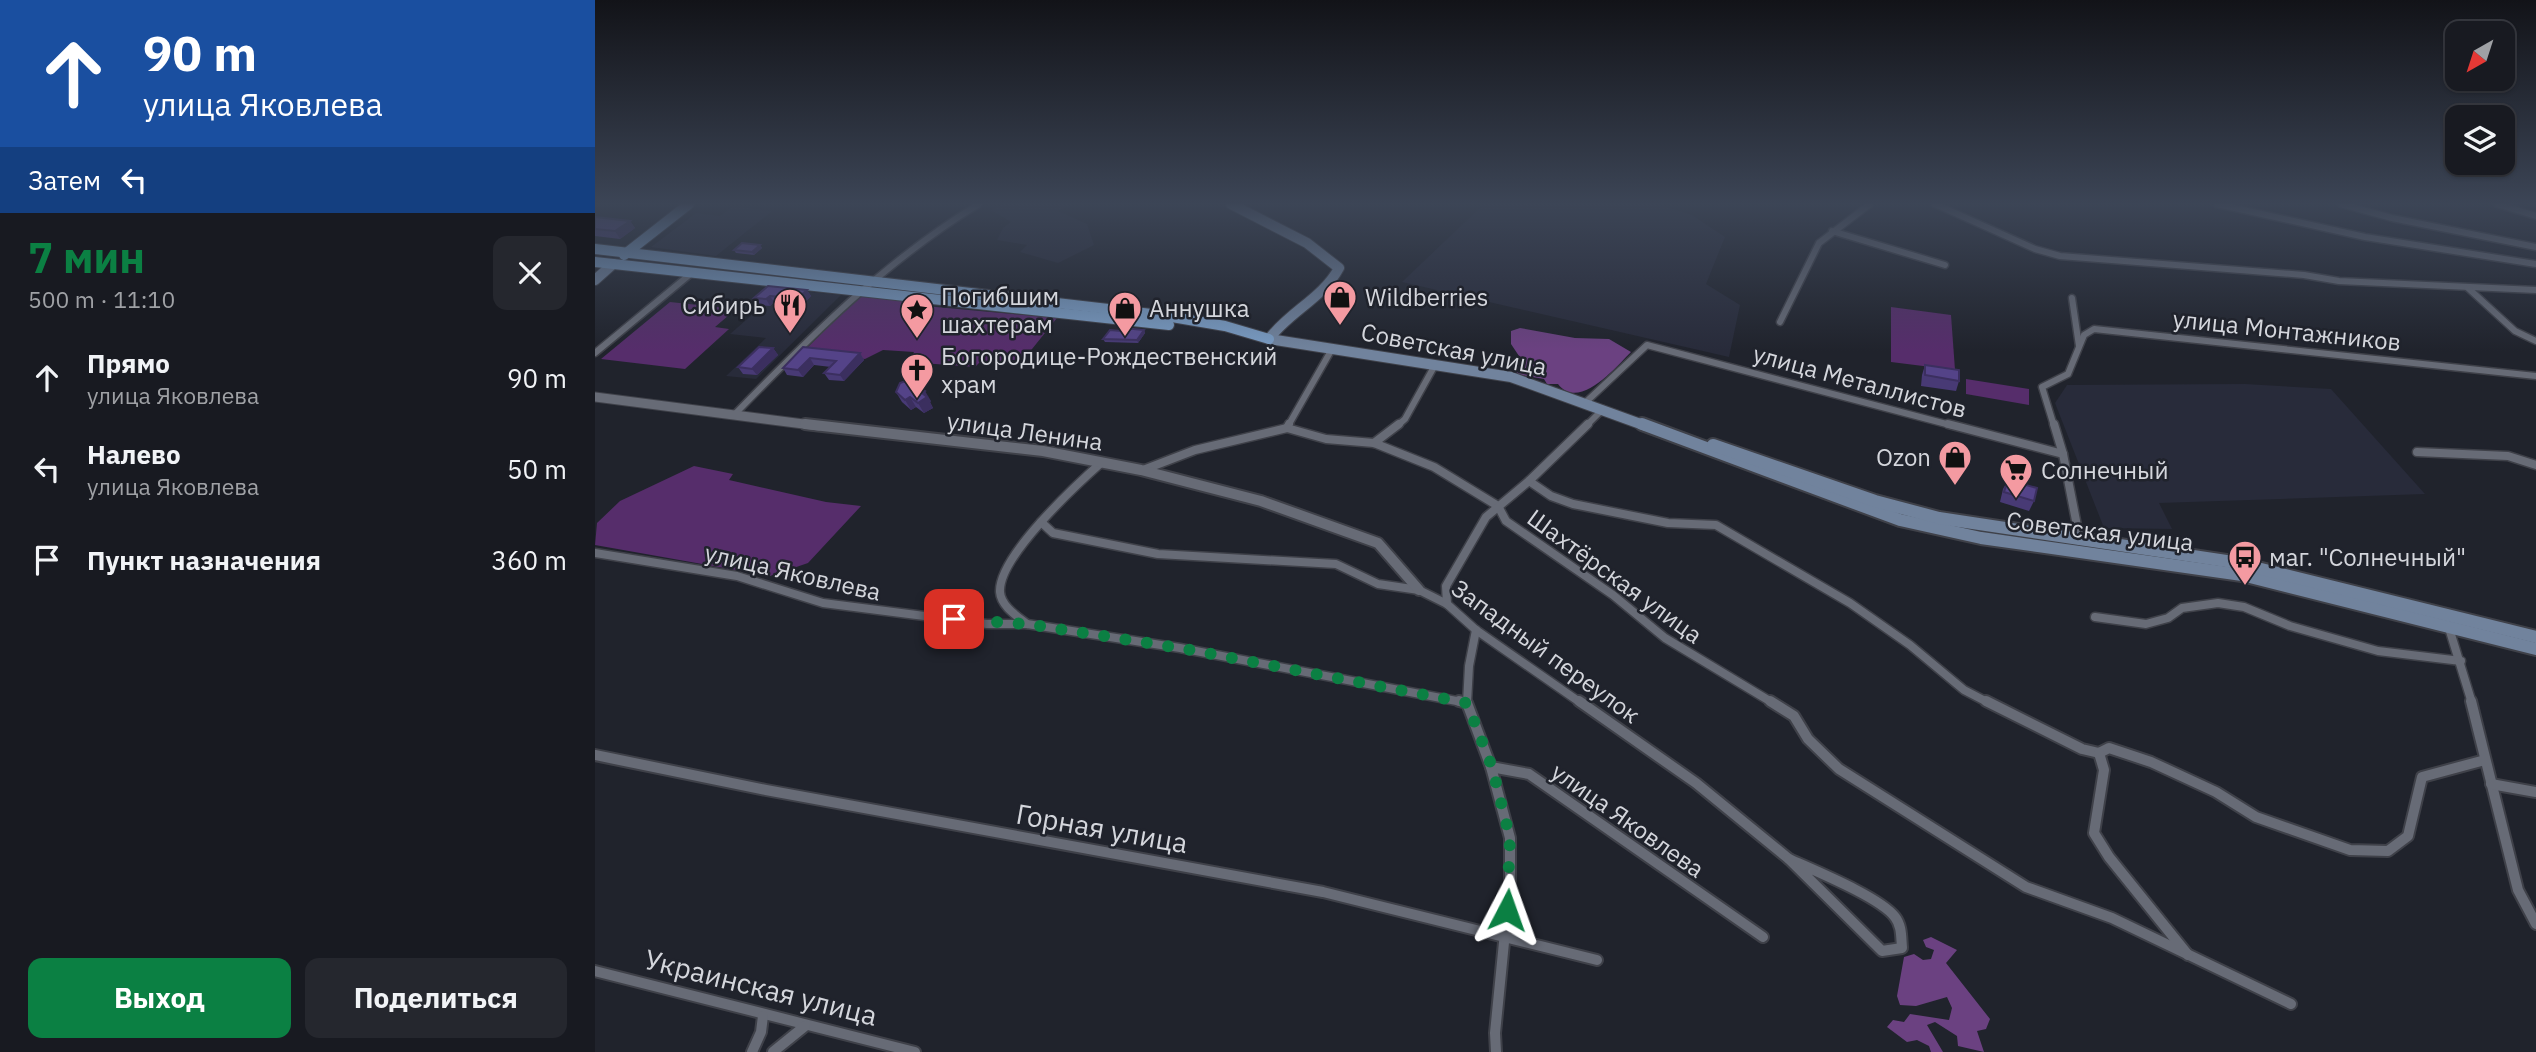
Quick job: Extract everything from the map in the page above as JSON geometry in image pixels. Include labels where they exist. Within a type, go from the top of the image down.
[{"type":"main road","points":[[595,280],[627,253]]},
{"type":"main road","name":"Советская улица","points":[[628,253],[1160,315],[1225,326],[1269,339]]},
{"type":"main road","points":[[1269,339],[1288,315],[1334,278],[1339,268],[1336,261],[1321,253]]},
{"type":"main road","name":"Советская улица","points":[[595,262],[1269,339],[1511,377],[1586,402],[1900,520],[1981,538],[2026,538],[2268,569],[2536,637]]},
{"type":"main road","name":"Советская улица","points":[[2081,545],[2255,577],[2536,649]]},
{"type":"street","points":[[734,415],[856,291],[901,253]]},
{"type":"street","points":[[1780,322],[1794,303],[1814,253]]},
{"type":"street","points":[[1905,253],[1945,265]]},
{"type":"street","points":[[2050,253],[2304,275],[2339,281],[2536,290]]},
{"type":"street","points":[[2467,253],[2536,264]]},
{"type":"street","points":[[595,353],[688,276]]},
{"type":"street","points":[[2468,288],[2515,331],[2536,341]]},
{"type":"street","points":[[2071,298],[2079,346],[2075,368],[2060,383],[2042,387],[2063,454],[2081,545]]},
{"type":"street","name":"улица Монтажников","points":[[2079,346],[2084,335],[2094,329],[2536,376]]},
{"type":"street","name":"улица Металлистов","points":[[1586,402],[1597,395],[1647,345],[2063,454]]},
{"type":"street","points":[[1142,470],[1173,461],[1192,451],[1238,440],[1262,439],[1287,428],[1332,349]]},
{"type":"street","points":[[1374,443],[1405,419],[1435,365]]},
{"type":"street","name":"улица Ленина","points":[[595,397],[948,442],[1043,451],[1142,470],[1261,500],[1378,542],[1419,590]]},
{"type":"street","points":[[1447,604],[1446,586],[1475,530],[1603,409]]},
{"type":"street","name":"Шахтёрская улица","points":[[1287,428],[1326,439],[1374,443],[1434,467],[1498,506],[1506,521],[1613,595],[1665,638],[1794,716],[1808,739],[1839,769],[1976,852],[2026,887],[2112,919],[2291,1004]]},
{"type":"street","points":[[2417,452],[2508,456],[2536,465]]},
{"type":"street","points":[[1027,624],[1006,609],[1000,593],[1000,579],[1041,522],[1102,462]]},
{"type":"street","points":[[1529,481],[1551,496],[1573,504],[1689,526],[1716,525],[1860,609],[1964,690],[2059,739],[2099,753],[2109,748],[2151,762],[2216,792],[2256,817],[2350,850],[2388,851],[2408,836],[2423,777],[2485,761]]},
{"type":"street","name":"Западный переулок","points":[[1041,522],[1053,533],[1158,554],[1336,564],[1378,584],[1419,590],[1447,604],[1476,630],[1696,783],[1789,859],[1882,951],[1902,948],[1901,929],[1893,915],[1845,884],[1789,859]]},
{"type":"street","name":"улица Яковлева","points":[[595,553],[737,576],[823,603],[986,624],[1027,624],[1180,648],[1467,703]]},
{"type":"street","points":[[2095,617],[2146,624],[2168,618],[2182,607],[2217,603],[2245,607],[2290,626],[2378,651],[2461,661]]},
{"type":"street","points":[[2449,628],[2461,661],[2518,890],[2536,924]]},
{"type":"street","points":[[1476,630],[1469,666],[1467,703],[1492,767],[1510,838],[1505,937],[1495,1033],[1496,1052]]},
{"type":"street","points":[[2099,753],[2104,770],[2094,833],[2109,857],[2190,957]]},
{"type":"street","name":"Горная улица","points":[[595,755],[766,790],[1323,892],[1597,960]]},
{"type":"street","name":"улица Яковлева","points":[[1492,767],[1529,774],[1763,937]]},
{"type":"street","points":[[2491,784],[2536,792]]},
{"type":"street","name":"Украинская улица","points":[[595,971],[707,997],[763,1016],[915,1052]]},
{"type":"street","points":[[752,1052],[761,1032],[763,1016]]},
{"type":"street","points":[[773,1052],[806,1026]]},
{"type":"shaded area","points":[[695,253],[720,253],[716,256]]},
{"type":"shaded area","points":[[1024,253],[1078,253],[1058,263]]},
{"type":"shaded area","points":[[1432,253],[1718,253],[1706,284],[1740,305],[1729,357],[1402,282]]},
{"type":"shaded area","points":[[769,288],[841,295],[756,379],[726,376],[766,338],[730,334],[753,314],[742,312]]},
{"type":"shaded area","points":[[859,296],[923,303],[925,306],[1057,318],[1024,359],[979,363],[975,367],[909,362],[914,352],[883,350],[865,359],[803,352]]},
{"type":"shaded area","points":[[670,302],[736,309],[715,327],[729,329],[685,369],[601,359]]},
{"type":"shaded area","points":[[1891,307],[1951,315],[1955,370],[1891,362]]},
{"type":"shaded area","points":[[1520,328],[1575,338],[1609,339],[1631,352],[1597,384],[1576,393],[1567,391],[1558,384],[1547,384],[1544,379],[1516,374],[1519,356],[1511,344],[1511,331]]},
{"type":"shaded area","points":[[1966,379],[2029,389],[2029,405],[1966,394]]},
{"type":"shaded area","points":[[2245,384],[2331,389],[2425,494],[2159,503],[2172,529],[2104,528],[2055,403],[2067,385]]},
{"type":"shaded area","points":[[694,466],[733,474],[729,480],[826,502],[861,506],[808,563],[770,576],[595,545],[597,523],[620,501]]},
{"type":"shaded area","points":[[1931,937],[1957,950],[1946,963],[1990,1019],[1986,1029],[1977,1031],[1984,1052],[1958,1046],[1957,1036],[1935,1022],[1927,1025],[1943,1052],[1931,1052],[1929,1046],[1917,1040],[1907,1042],[1887,1027],[1893,1020],[1904,1022],[1910,1014],[1949,1020],[1952,1008],[1947,997],[1916,1006],[1900,1005],[1897,996],[1904,957],[1914,954],[1923,960],[1931,959],[1934,950],[1926,947],[1923,940]]},
{"type":"building","points":[[768,286],[807,290],[798,298],[754,298]]},
{"type":"building","points":[[1123,328],[1144,330],[1137,340],[1103,339],[1110,330],[1121,331]]},
{"type":"building","points":[[759,347],[773,348],[752,369],[738,367]]},
{"type":"building","points":[[803,347],[860,353],[840,375],[824,373],[836,361],[810,358],[798,370],[783,368]]},
{"type":"building","points":[[1925,365],[1959,370],[1959,381],[1925,375]]},
{"type":"building","points":[[908,380],[925,391],[922,393],[927,397],[918,403],[910,397],[905,400],[896,392],[900,383]]},
{"type":"building","points":[[2008,480],[2037,488],[2034,501],[2004,492]]},
{"type":"place","name":"Wildberries","points":[[1340,327]]},
{"type":"place","name":"Сибирь","points":[[790,335]]},
{"type":"place","name":"Аннушка","points":[[1125,338]]},
{"type":"place","name":"Погибшим шахтерам","points":[[917,340]]},
{"type":"place","name":"Богородице-Рождественский храм","points":[[917,400]]},
{"type":"place","name":"Ozon","points":[[1955,487]]},
{"type":"place","name":"Солнечный","points":[[2016,500]]},
{"type":"place","name":"маг. \"Солнечный\"","points":[[2245,587]]},
{"type":"route","points":[[954,619],[986,624],[1027,624],[1180,648],[1467,703],[1492,767],[1510,838],[1507,910]]}]
